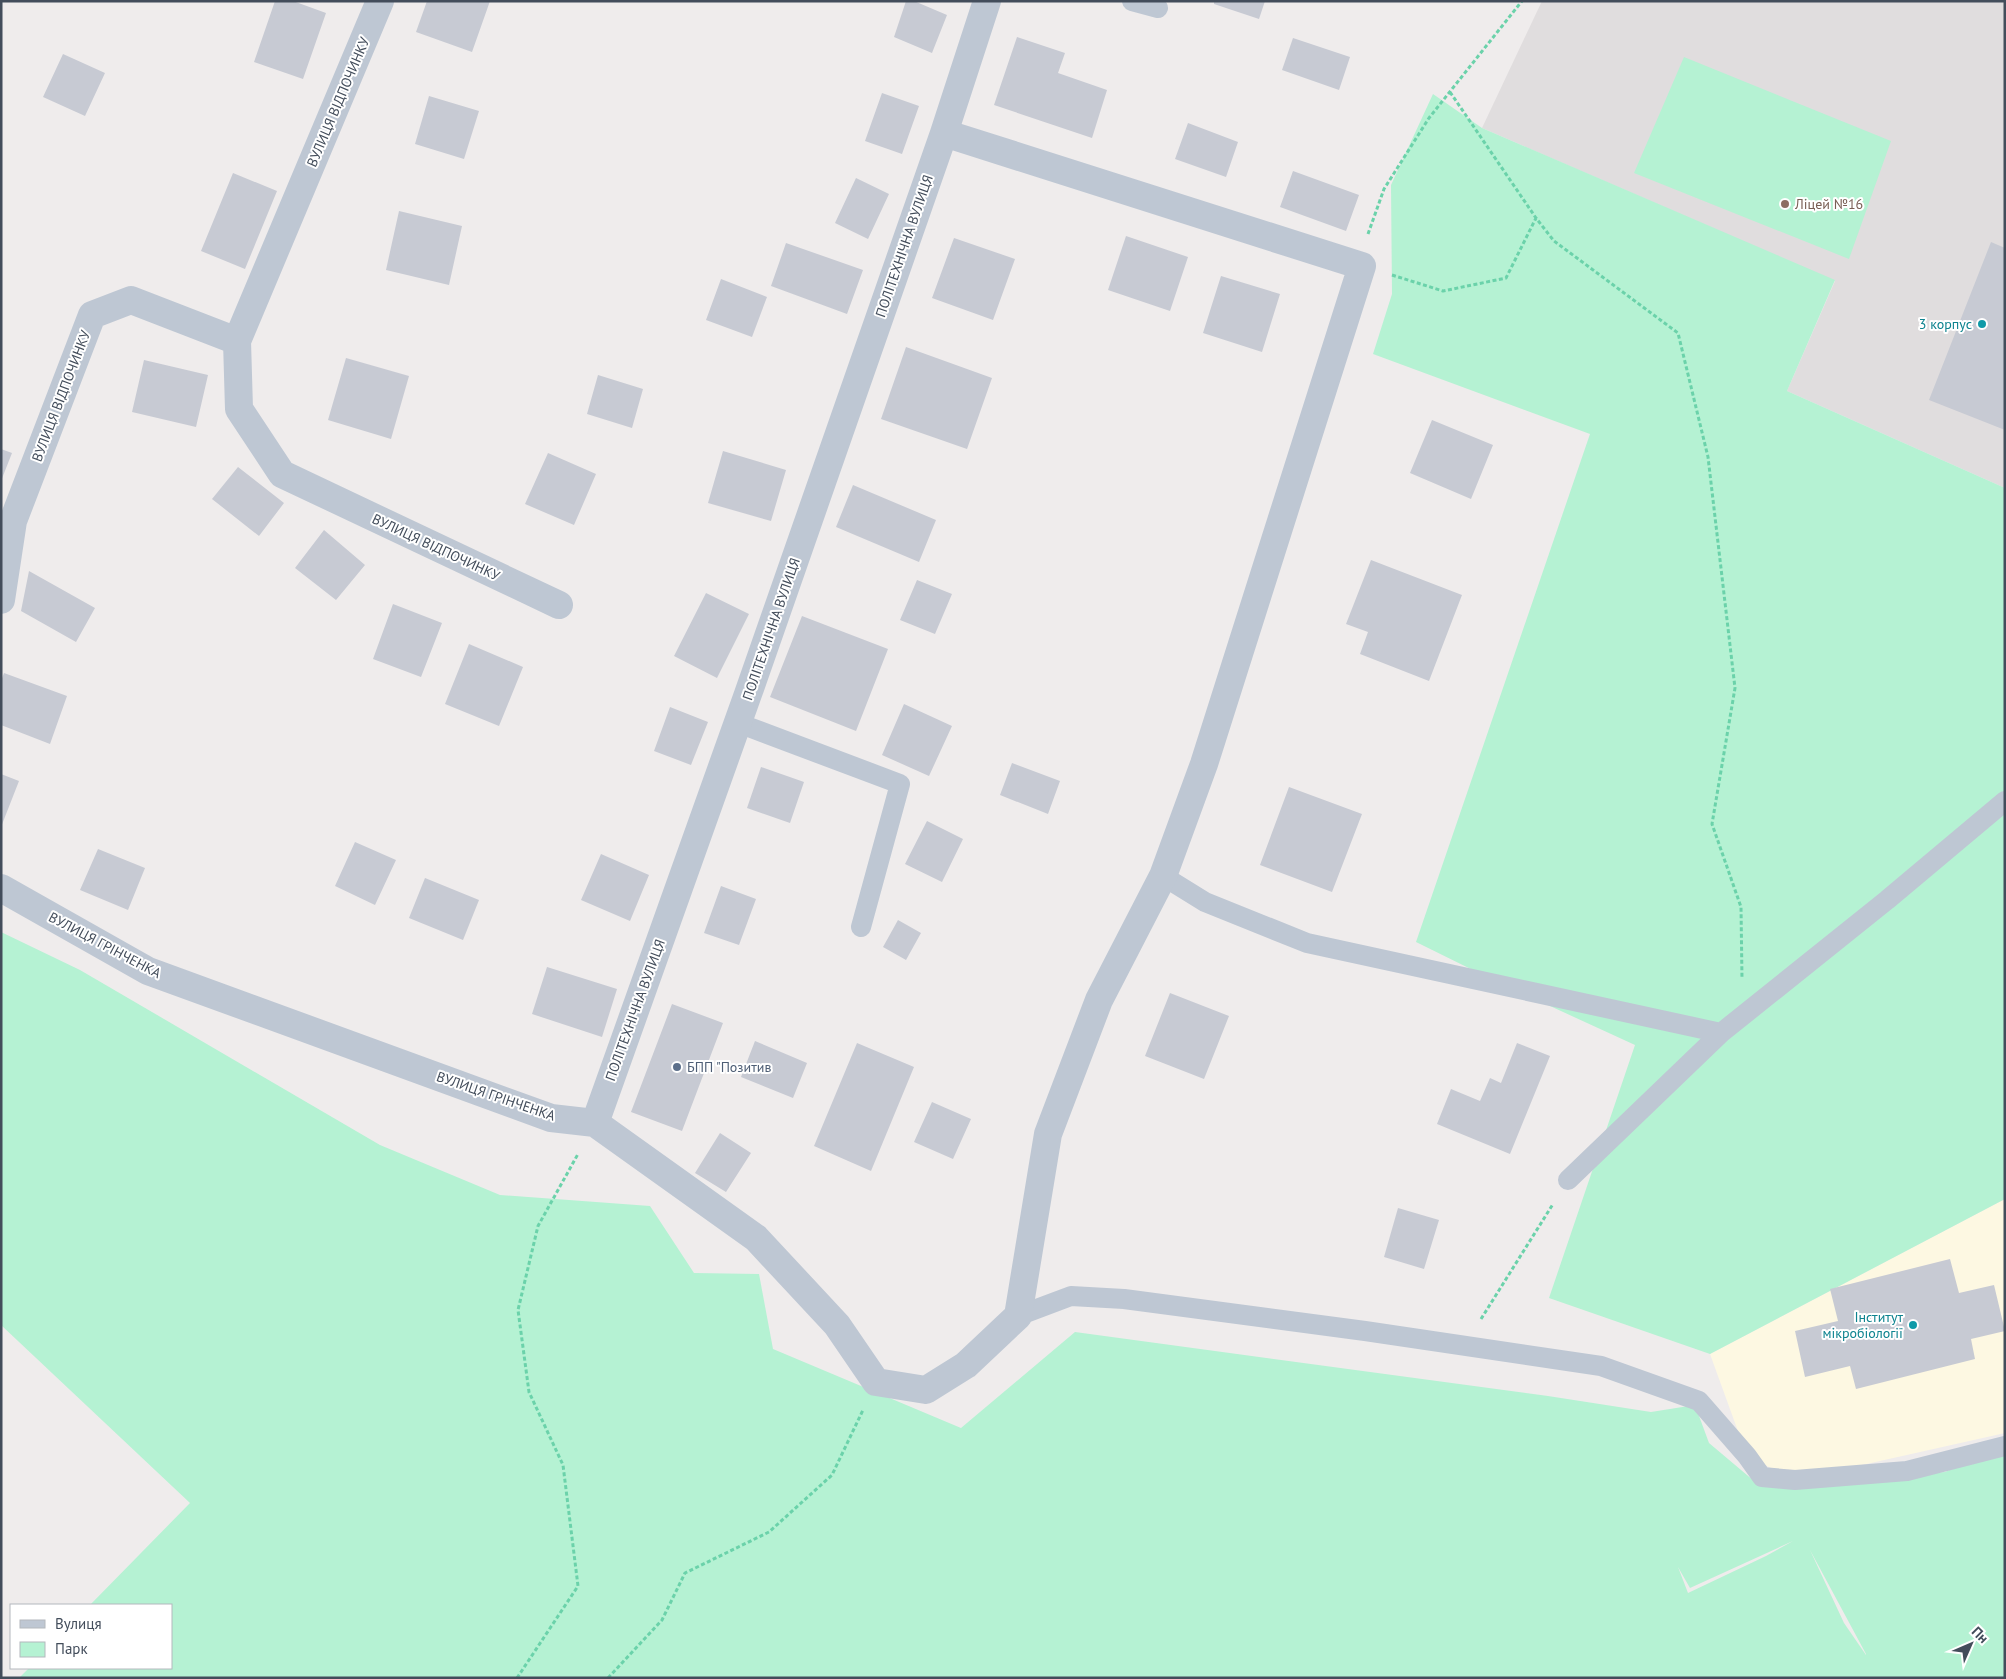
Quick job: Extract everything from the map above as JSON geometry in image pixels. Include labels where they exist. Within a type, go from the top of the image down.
[{"type":"street","name":"ВУЛИЦЯ ВІДПОЧИНКУ","points":[[380,1],[238,342],[239,408],[282,474],[559,605]]},
{"type":"street","name":"ПОЛІТЕХНІЧНА ВУЛИЦЯ","points":[[595,1123],[738,723],[944,133],[987,1]]},
{"type":"street","points":[[876,1382],[926,1390],[966,1365],[1018,1316],[1048,1134],[1099,1000],[1164,876],[1204,764],[1362,266],[944,133]]},
{"type":"street","name":"ВУЛИЦЯ ВІДПОЧИНКУ","points":[[1,600],[13,522],[92,315],[131,300],[238,342]]},
{"type":"street","name":"ВУЛИЦЯ ГРІНЧЕНКА","points":[[1,888],[148,970],[551,1118],[595,1123],[756,1238],[837,1325],[876,1382]]},
{"type":"lane","points":[[1132,1],[1158,8]]},
{"type":"lane","points":[[738,723],[900,784],[861,927]]},
{"type":"lane","points":[[1568,1180],[1721,1033],[1887,900],[2005,801]]},
{"type":"lane","points":[[1164,876],[1205,902],[1308,943],[1721,1033]]},
{"type":"lane","points":[[1018,1316],[1071,1296],[1124,1299],[1601,1366],[1699,1401],[1747,1456],[1762,1477],[1795,1480],[1907,1471],[2005,1446]]},
{"type":"path","points":[[1522,1],[1429,118],[1384,189],[1369,226],[1362,266],[1442,291],[1506,278],[1536,218]]},
{"type":"path","points":[[1450,92],[1536,218],[1554,241],[1678,333],[1708,457],[1735,688],[1712,824],[1741,907],[1743,1015]]},
{"type":"path","points":[[517,1678],[578,1586],[563,1465],[528,1392],[518,1310],[538,1226],[595,1123]]},
{"type":"path","points":[[1464,1346],[1568,1180]]},
{"type":"path","points":[[608,1678],[662,1620],[685,1573],[769,1532],[832,1475],[876,1382]]},
{"type":"shaded area","name":"Ліцей №16","points":[[1542,1],[2005,1],[2005,488],[1787,391],[1835,281],[1482,128]]},
{"type":"shaded area","points":[[2005,1199],[2005,1433],[1795,1480],[1747,1456],[1710,1354]]},
{"type":"green space","points":[[1684,57],[1891,141],[1849,259],[1634,173]]},
{"type":"green space","points":[[1433,94],[1482,128],[1835,280],[1787,391],[2005,488],[2005,1199],[1710,1354],[1549,1298],[1635,1045],[1489,978],[1416,942],[1590,434],[1373,354],[1392,294],[1391,185]]},
{"type":"green space","points":[[1,932],[80,970],[380,1145],[500,1195],[650,1206],[694,1273],[759,1274],[773,1349],[961,1428],[1075,1332],[1548,1396],[1651,1412],[1695,1405],[1709,1443],[1760,1486],[1945,1472],[2004,1446],[2005,1678],[19,1678],[28,1669],[172,1669],[172,1604],[91,1604],[190,1503],[1,1325]],"holes":[[[1793,1541],[1688,1593],[1678,1567],[1690,1588]],[[1810,1550],[1866,1654],[1844,1623]]]},
{"type":"building","points":[[275,1],[293,1],[326,13],[303,79],[254,62]]},
{"type":"building","points":[[427,1],[490,1],[472,52],[416,32]]},
{"type":"building","points":[[906,1],[914,1],[947,15],[932,53],[894,37]]},
{"type":"building","points":[[1214,1],[1265,1],[1259,19],[1214,4]]},
{"type":"building","points":[[1017,37],[1065,53],[1058,73],[1107,90],[1092,138],[994,105]]},
{"type":"building","points":[[1293,38],[1350,57],[1339,90],[1282,70]]},
{"type":"building","points":[[63,54],[105,73],[85,116],[43,97]]},
{"type":"building","points":[[882,93],[919,106],[902,154],[865,141]]},
{"type":"building","points":[[429,96],[479,111],[464,159],[415,144]]},
{"type":"building","points":[[1188,123],[1238,142],[1226,177],[1175,159]]},
{"type":"building","points":[[1293,171],[1359,195],[1346,231],[1280,207]]},
{"type":"building","points":[[233,173],[277,191],[245,269],[201,251]]},
{"type":"building","points":[[856,178],[889,194],[868,239],[835,223]]},
{"type":"building","points":[[399,211],[462,226],[449,285],[386,270]]},
{"type":"building","points":[[1126,236],[1188,257],[1170,311],[1108,290]]},
{"type":"building","points":[[954,238],[1015,259],[993,320],[932,298]]},
{"type":"building","name":"3 корпус","points":[[1991,242],[2005,248],[2005,430],[1929,400]]},
{"type":"building","points":[[786,243],[863,270],[847,314],[771,286]]},
{"type":"building","points":[[1221,276],[1280,294],[1262,352],[1203,333]]},
{"type":"building","points":[[721,279],[767,297],[752,337],[706,320]]},
{"type":"building","points":[[906,347],[992,378],[967,449],[881,419]]},
{"type":"building","points":[[346,358],[409,376],[391,439],[328,420]]},
{"type":"building","points":[[144,360],[208,375],[196,427],[132,412]]},
{"type":"building","points":[[598,375],[643,389],[632,428],[587,414]]},
{"type":"building","points":[[1432,420],[1493,445],[1471,499],[1410,473]]},
{"type":"building","points":[[1,449],[12,453],[1,481]]},
{"type":"building","points":[[723,451],[786,470],[771,521],[708,503]]},
{"type":"building","points":[[548,453],[596,474],[574,525],[525,504]]},
{"type":"building","points":[[238,467],[284,503],[259,536],[212,499]]},
{"type":"building","points":[[853,485],[936,520],[919,562],[836,527]]},
{"type":"building","points":[[324,530],[365,565],[336,600],[295,568]]},
{"type":"building","points":[[1371,560],[1462,595],[1429,681],[1360,654],[1368,632],[1346,624]]},
{"type":"building","points":[[29,571],[95,608],[76,642],[21,611]]},
{"type":"building","points":[[917,580],[952,594],[935,634],[900,620]]},
{"type":"building","points":[[706,593],[749,614],[717,678],[674,656]]},
{"type":"building","points":[[393,604],[442,623],[421,677],[373,659]]},
{"type":"building","points":[[802,616],[888,649],[856,731],[770,697]]},
{"type":"building","points":[[469,644],[523,667],[499,726],[445,704]]},
{"type":"building","points":[[4,673],[67,696],[50,744],[1,725],[1,681]]},
{"type":"building","points":[[904,704],[952,726],[929,776],[882,755]]},
{"type":"building","points":[[670,707],[708,722],[691,765],[654,751]]},
{"type":"building","points":[[1012,763],[1060,781],[1048,814],[1000,795]]},
{"type":"building","points":[[761,767],[804,782],[790,823],[747,808]]},
{"type":"building","points":[[1,774],[19,781],[1,827]]},
{"type":"building","points":[[1289,787],[1362,814],[1332,892],[1260,865]]},
{"type":"building","points":[[927,821],[963,839],[942,882],[905,864]]},
{"type":"building","points":[[355,842],[396,860],[375,905],[335,886]]},
{"type":"building","points":[[98,849],[145,868],[128,910],[80,890]]},
{"type":"building","points":[[601,854],[649,875],[630,921],[581,900]]},
{"type":"building","points":[[425,878],[479,900],[463,940],[409,918]]},
{"type":"building","points":[[721,886],[756,899],[739,945],[704,933]]},
{"type":"building","points":[[898,920],[921,933],[906,960],[883,947]]},
{"type":"building","points":[[547,967],[617,989],[602,1037],[532,1014]]},
{"type":"building","points":[[1170,993],[1229,1016],[1204,1079],[1145,1056]]},
{"type":"building","name":"БПП \"Позитив","points":[[672,1004],[723,1023],[682,1131],[631,1112]]},
{"type":"building","points":[[755,1041],[807,1063],[793,1098],[741,1077]]},
{"type":"building","points":[[857,1043],[914,1067],[871,1171],[814,1146]]},
{"type":"building","points":[[1517,1043],[1550,1056],[1510,1154],[1437,1124],[1451,1089],[1480,1101],[1490,1078],[1501,1083]]},
{"type":"building","points":[[932,1102],[971,1119],[953,1159],[914,1142]]},
{"type":"building","points":[[720,1133],[751,1153],[726,1192],[695,1173]]},
{"type":"building","points":[[1398,1208],[1439,1220],[1424,1269],[1384,1257]]},
{"type":"building","name":"Інститут мікробіології","points":[[1950,1259],[1959,1293],[1994,1285],[2005,1331],[1971,1339],[1975,1359],[1856,1389],[1850,1366],[1805,1377],[1795,1331],[1838,1321],[1830,1289]]},
{"type":"place","name":"Ліцей №16","points":[[1785,204]]},
{"type":"place","name":"3 корпус","points":[[1982,324]]},
{"type":"place","name":"БПП \"Позитив","points":[[677,1067]]},
{"type":"place","name":"Інститут мікробіології","points":[[1913,1325]]}]
